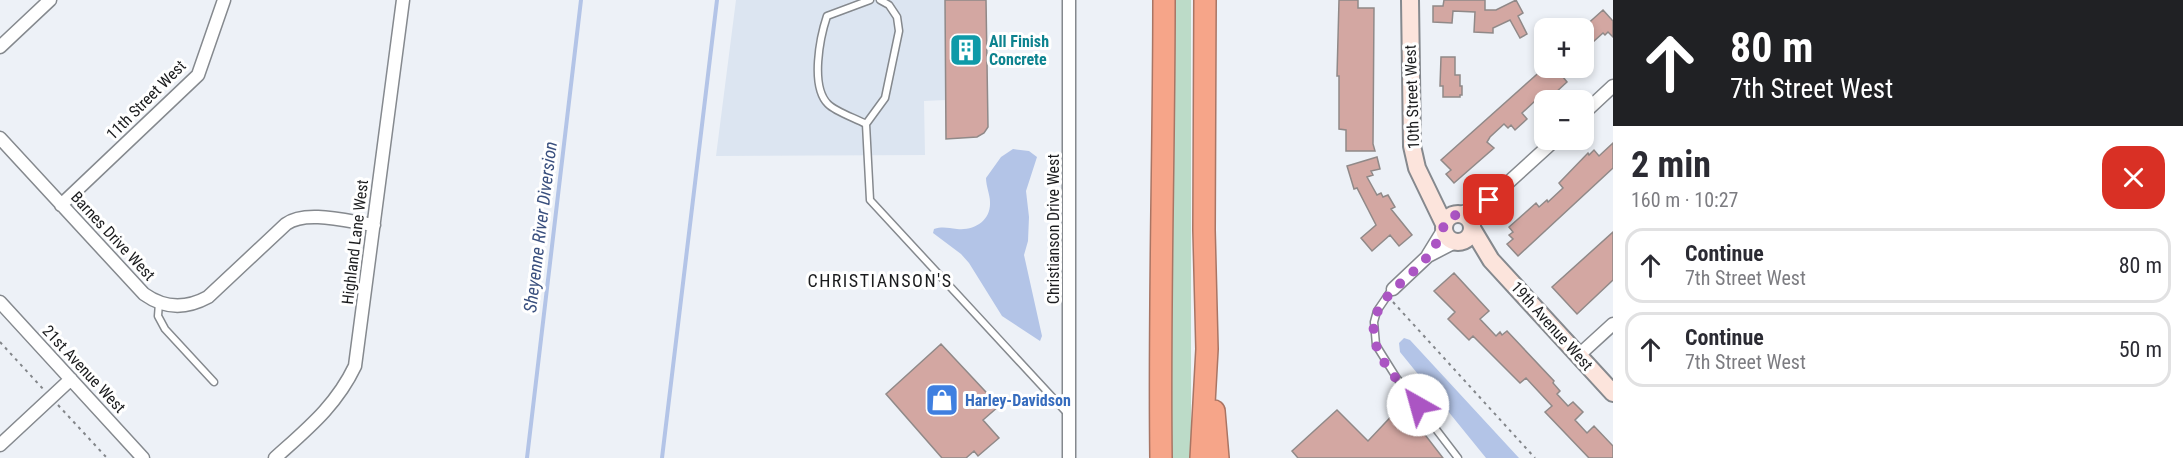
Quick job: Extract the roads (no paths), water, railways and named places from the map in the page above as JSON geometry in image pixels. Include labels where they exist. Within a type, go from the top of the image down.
[{"type":"highway","points":[[1161,458],[1164,0]]},
{"type":"highway","points":[[1202,458],[1206,375],[1205,0]]},
{"type":"highway","points":[[1147,458],[1160,345]]},
{"type":"highway","points":[[1206,375],[1214,410],[1218,458]]},
{"type":"street","points":[[0,47],[50,0]]},
{"type":"street","name":"11th Street West","points":[[61,204],[198,75],[224,0]]},
{"type":"street","name":"Highland Lane West","points":[[276,458],[328,410],[339,397],[355,366],[403,0]]},
{"type":"street","name":"Christianson Drive West","points":[[1069,0],[1069,458]]},
{"type":"street","name":"10th Street West","points":[[1410,0],[1412,146],[1418,168],[1429,191],[1451,220]]},
{"type":"street","points":[[1594,104],[1613,86]]},
{"type":"street","name":"Barnes Drive West","points":[[0,138],[144,294],[159,303],[182,306],[208,297],[286,224],[296,218],[310,216],[374,225]]},
{"type":"street","points":[[1390,292],[1428,256],[1451,220],[1489,200],[1544,150]]},
{"type":"street","points":[[1428,256],[1469,238],[1489,200]]},
{"type":"street","points":[[1451,220],[1468,217],[1473,228]]},
{"type":"street","points":[[1451,220],[1447,237],[1458,242]]},
{"type":"street","name":"19th Avenue West","points":[[1473,228],[1491,260],[1613,393]]},
{"type":"street","name":"19th Avenue West","points":[[1458,242],[1491,260]]},
{"type":"street","name":"21st Avenue West","points":[[0,302],[143,458]]},
{"type":"street","points":[[1579,356],[1613,324]]},
{"type":"street","points":[[0,445],[71,379]]},
{"type":"lane","points":[[866,124],[827,103],[818,82],[821,35],[827,16],[870,0]]},
{"type":"lane","points":[[880,0],[889,5],[897,17],[899,31],[885,98],[866,124],[870,200],[1069,416]]},
{"type":"lane","points":[[1390,292],[1377,311],[1374,322],[1376,345],[1396,377],[1458,458]]},
{"type":"lane","points":[[159,303],[158,316],[165,329],[214,382]]},
{"type":"water","points":[[1013,149],[1029,151],[1037,157],[1026,191],[1029,217],[1028,241],[1024,255],[1042,336],[1040,341],[1002,316],[969,263],[933,233],[934,229],[940,228],[969,228],[980,223],[988,215],[990,202],[986,178],[1001,157]]},
{"type":"water","points":[[1404,338],[1410,340],[1519,458],[1486,458],[1400,352],[1399,343]]},
{"type":"waterway","name":"Sheyenne River Diversion","points":[[527,458],[581,0]]},
{"type":"waterway","points":[[662,458],[717,0]]},
{"type":"place","name":"All Finish Concrete","points":[[966,50]]},
{"type":"place","name":"Harley-Davidson","points":[[942,400]]},
{"type":"district","name":"CHRISTIANSON'S","points":[[880,280]]}]
